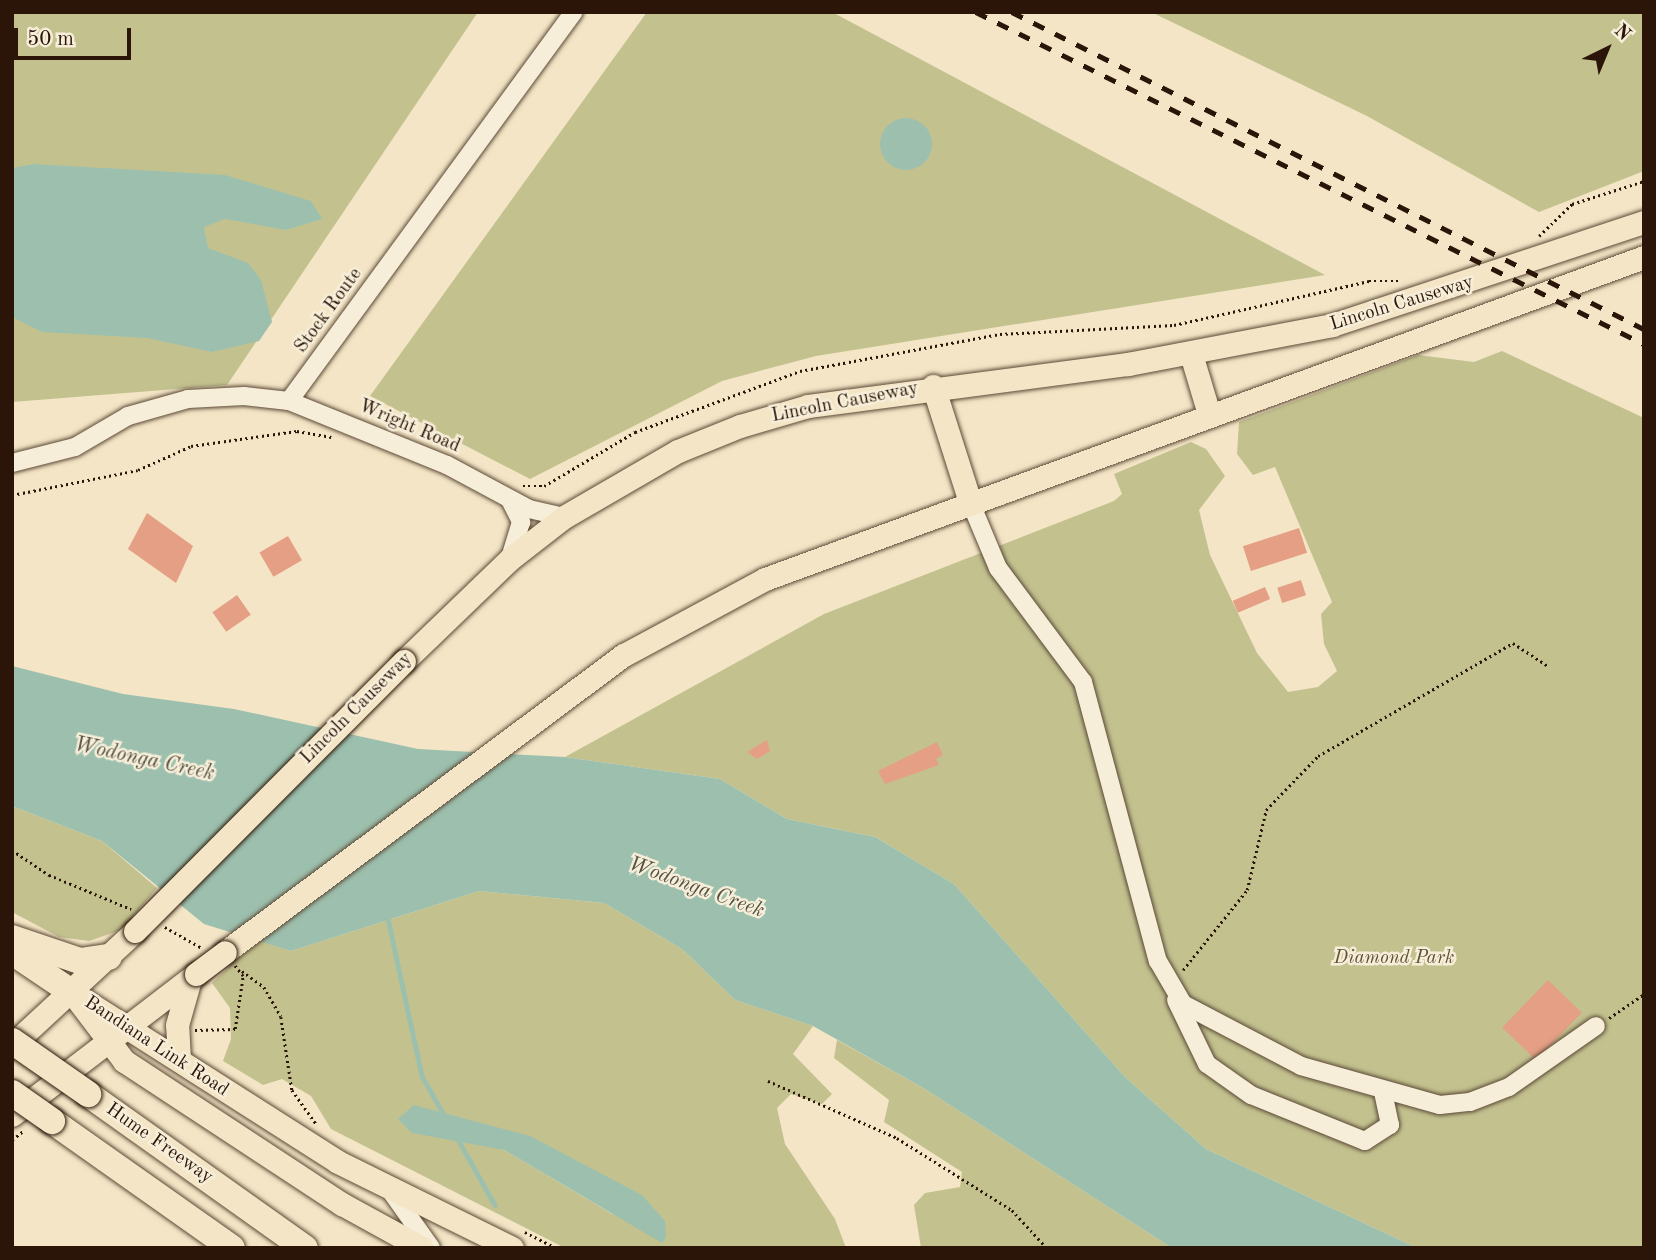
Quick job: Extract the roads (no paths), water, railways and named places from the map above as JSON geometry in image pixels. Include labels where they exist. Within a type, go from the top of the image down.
[{"type":"highway","points":[[12,938],[80,961],[108,957]]},
{"type":"highway","points":[[12,952],[73,993]]},
{"type":"highway","name":"Hume Freeway","points":[[12,1043],[305,1248]]},
{"type":"highway","points":[[12,1093],[232,1248]]},
{"type":"main road","name":"Lincoln Causeway","points":[[12,1043],[73,993],[142,921],[510,559],[564,517],[678,451],[740,426],[808,407],[933,386],[1191,354],[1345,321],[1644,222]]},
{"type":"main road","name":"Lincoln Causeway","points":[[12,1115],[105,1042],[536,719],[696,614],[765,579],[969,499],[1644,257]]},
{"type":"main road","points":[[1191,354],[1209,414]]},
{"type":"main road","points":[[933,386],[969,499]]},
{"type":"main road","points":[[178,1060],[177,1025],[193,977]]},
{"type":"main road","name":"Bandiana Link Road","points":[[73,993],[390,1190],[513,1238]]},
{"type":"main road","name":"Bandiana Link Road","points":[[73,993],[105,1042],[124,1061],[317,1188],[422,1248]]},
{"type":"street","name":"Stock Route","points":[[289,401],[575,12]]},
{"type":"street","points":[[12,463],[75,447],[128,416],[188,399],[289,401]]},
{"type":"street","name":"Wright Road","points":[[289,401],[447,465],[510,500],[564,517]]},
{"type":"street","points":[[969,499],[998,568],[1083,682],[1165,981],[1207,1064],[1251,1096],[1365,1141],[1391,1125],[1382,1092]]},
{"type":"street","points":[[510,500],[521,522],[510,559]]},
{"type":"street","points":[[1175,997],[1261,1049],[1382,1092],[1429,1104],[1482,1099],[1534,1073],[1597,1026]]},
{"type":"street","points":[[390,1190],[431,1248]]},
{"type":"water","points":[[906,118],[916,120],[924,126],[930,134],[930,154],[924,162],[916,168],[906,170],[896,168],[888,162],[882,154],[880,144],[882,134],[888,126],[896,120]]},
{"type":"water","points":[[34,164],[225,175],[311,201],[322,219],[286,230],[225,219],[204,227],[208,248],[248,263],[261,280],[272,322],[259,341],[212,352],[147,338],[42,332],[12,317],[12,168]]},
{"type":"water","name":"Wodonga Creek","points":[[12,666],[123,694],[234,709],[418,749],[565,757],[720,779],[787,819],[875,837],[954,884],[1125,1077],[1206,1149],[1417,1248],[1172,1248],[925,1089],[813,1026],[735,1000],[682,949],[604,903],[479,891],[291,951],[204,924],[102,841],[12,806]]},
{"type":"water","points":[[414,1105],[530,1136],[642,1195],[665,1221],[666,1237],[662,1243],[504,1150],[412,1133],[398,1119]]},
{"type":"waterway","points":[[387,914],[422,1076],[443,1113]]},
{"type":"waterway","points":[[456,1136],[495,1205]]},
{"type":"railway","points":[[976,12],[1644,344]]},
{"type":"railway","points":[[1012,12],[1644,329]]},
{"type":"park label","name":"Diamond Park","points":[[1394,959]]}]
